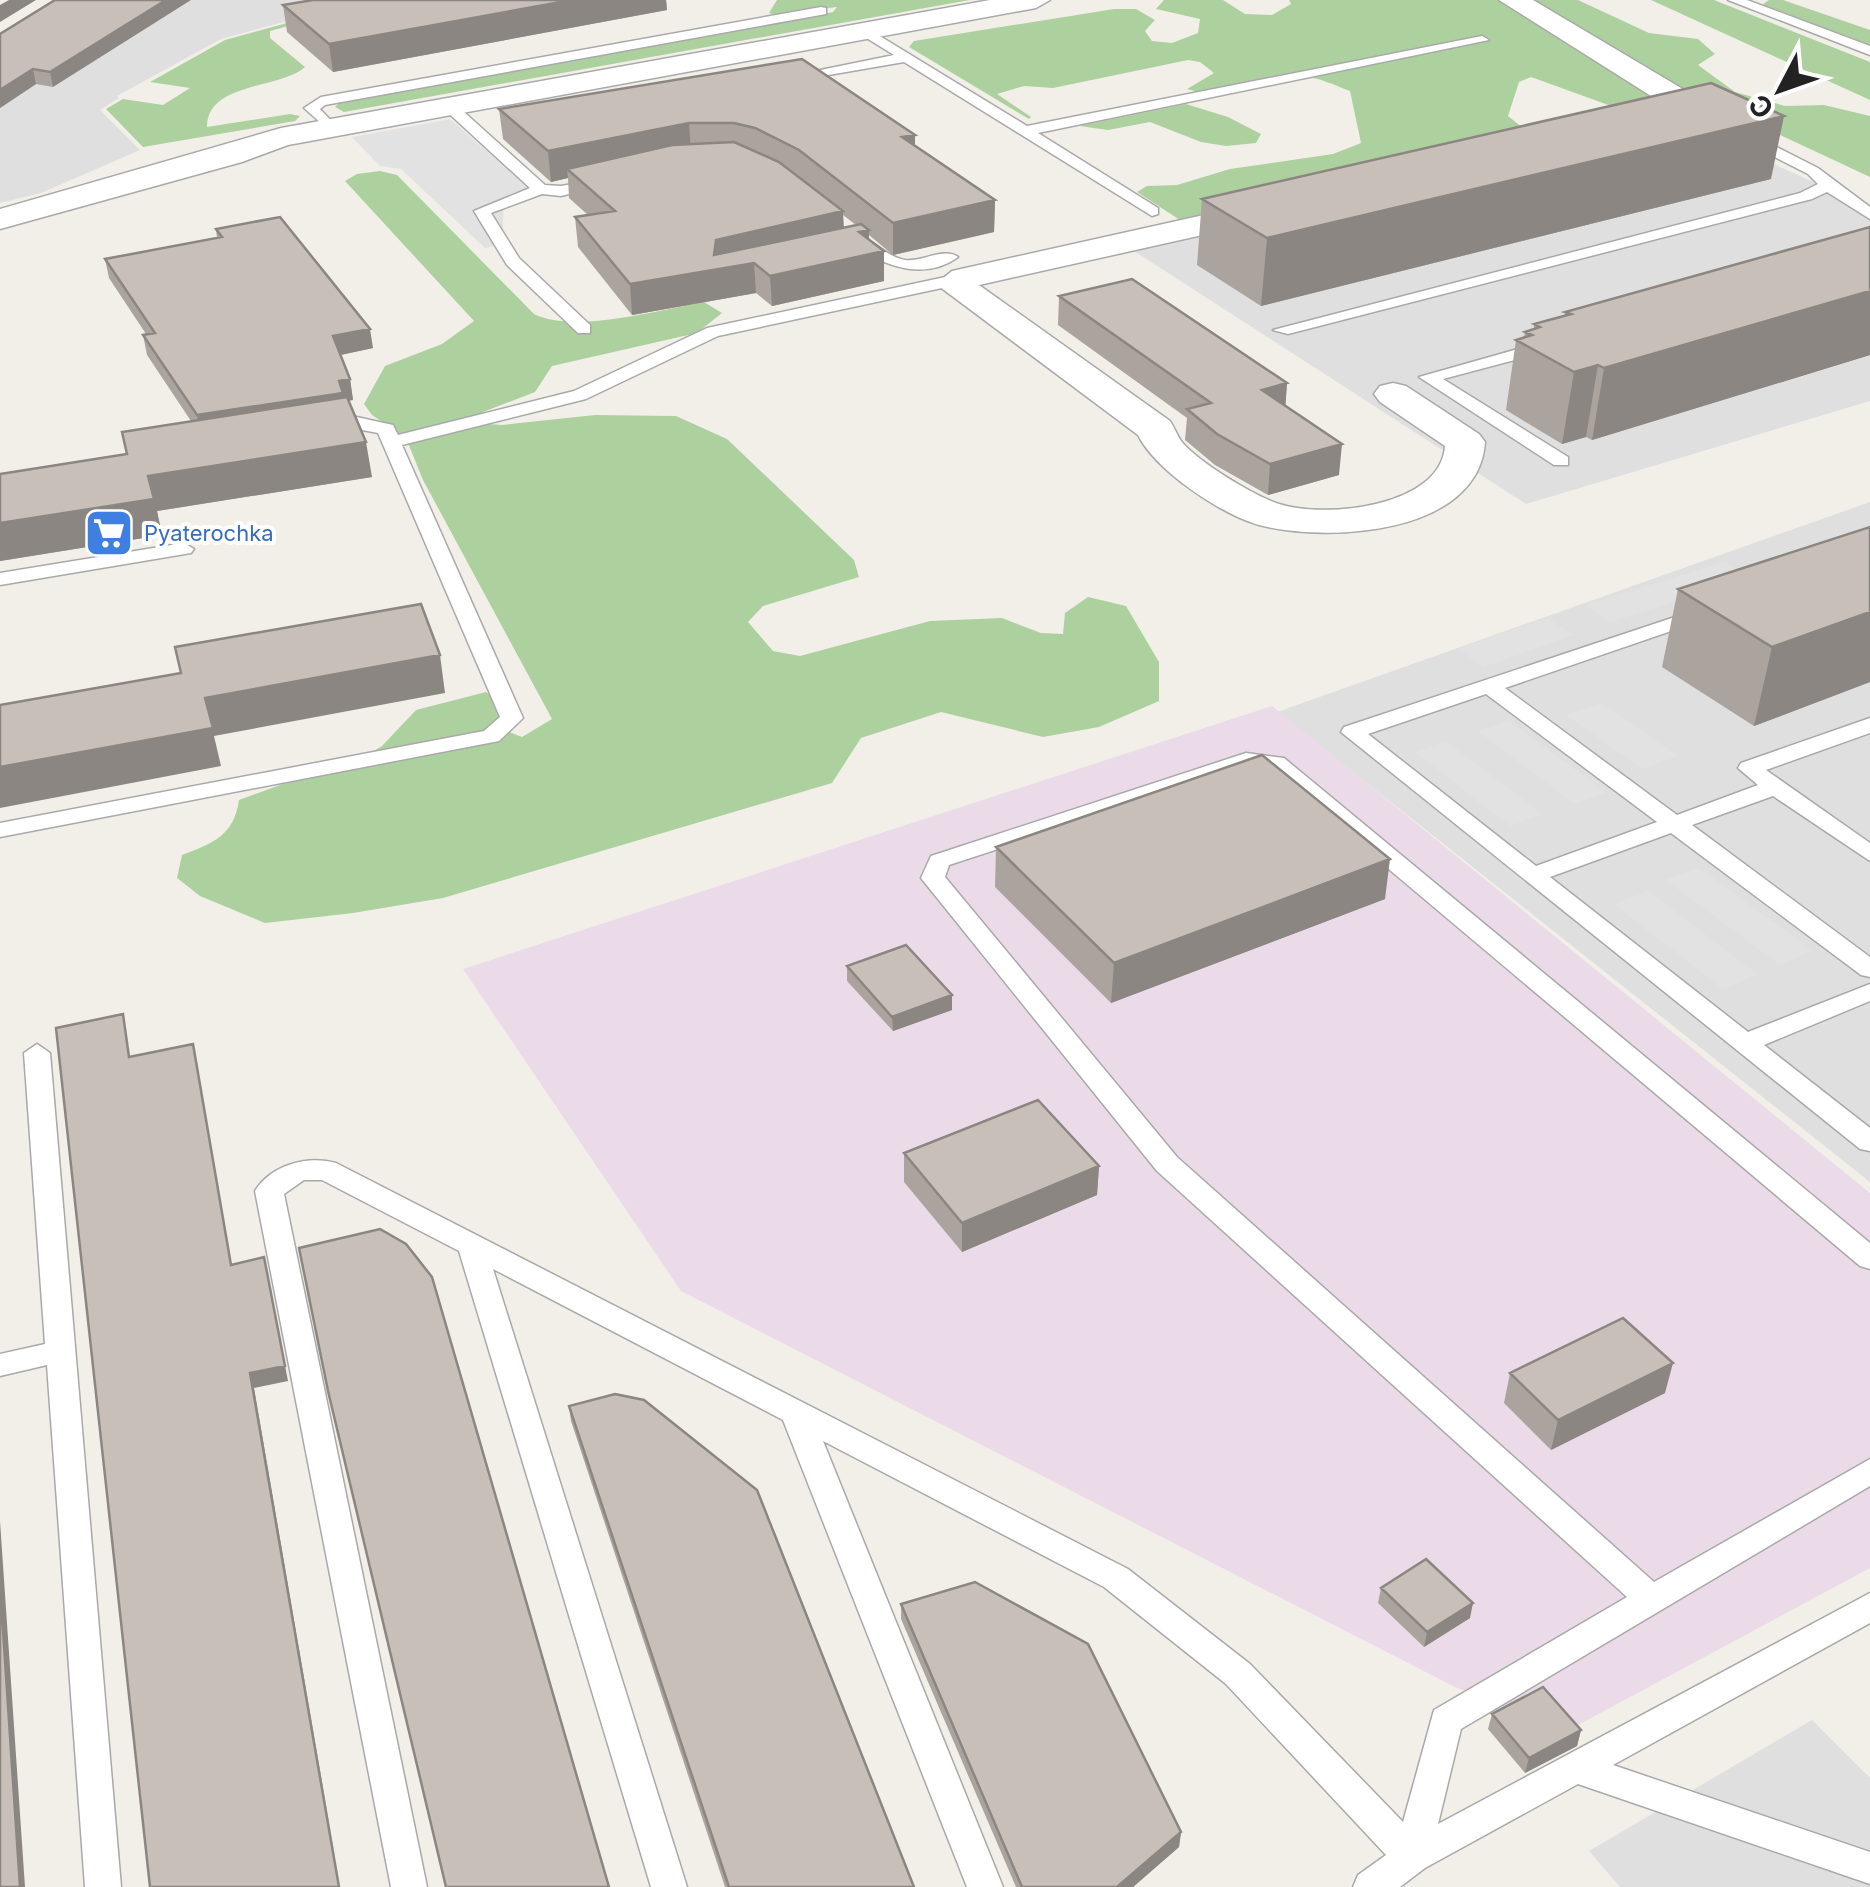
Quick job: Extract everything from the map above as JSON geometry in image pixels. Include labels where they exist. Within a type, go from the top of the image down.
[{"type":"street","points":[[0,219],[231,154],[281,136],[1036,0]]},
{"type":"street","points":[[1512,0],[1705,115],[1638,124]]},
{"type":"street","points":[[1310,201],[957,268],[954,284],[1156,429],[1161,446],[1238,502],[1272,516],[1351,522],[1416,504],[1440,489],[1462,465],[1465,442],[1393,394]]},
{"type":"lane","points":[[1736,0],[1870,52]]},
{"type":"lane","points":[[331,128],[311,108],[320,101],[821,11]]},
{"type":"lane","points":[[866,32],[1152,211]]},
{"type":"lane","points":[[1024,131],[1482,40]]},
{"type":"lane","points":[[771,82],[906,57]]},
{"type":"lane","points":[[450,106],[541,189]]},
{"type":"lane","points":[[1729,128],[1813,171],[1870,214]]},
{"type":"lane","points":[[480,135],[500,131]]},
{"type":"lane","points":[[584,329],[513,261],[482,211],[541,189],[561,192],[617,181]]},
{"type":"lane","points":[[1282,330],[1806,196],[1828,185]]},
{"type":"lane","points":[[854,243],[890,264],[957,268]]},
{"type":"lane","points":[[391,442],[582,394],[712,332],[957,268]]},
{"type":"lane","points":[[1561,461],[1428,377],[1563,342]]},
{"type":"lane","points":[[0,830],[492,736],[512,718],[386,429],[352,422],[313,428]]},
{"type":"lane","points":[[0,579],[184,548]]},
{"type":"lane","points":[[1725,606],[1352,732],[1870,1142]]},
{"type":"lane","points":[[1489,686],[1870,969]]},
{"type":"lane","points":[[1870,725],[1749,768],[1870,854]]},
{"type":"lane","points":[[1651,1599],[1166,1164],[934,878],[939,861],[1246,760],[1276,764],[1870,1259]]},
{"type":"lane","points":[[1533,875],[1774,787]]},
{"type":"lane","points":[[1745,1043],[1870,992]]},
{"type":"lane","points":[[37,1054],[104,1887]]},
{"type":"lane","points":[[409,1887],[269,1191],[298,1172],[326,1170],[1116,1578],[1238,1674],[1412,1857]]},
{"type":"lane","points":[[471,1244],[670,1887]]},
{"type":"lane","points":[[0,1365],[61,1351]]},
{"type":"lane","points":[[796,1413],[985,1887]]},
{"type":"lane","points":[[1412,1857],[1446,1720],[1870,1471]]},
{"type":"lane","points":[[1371,1887],[1412,1857],[1870,1607]]},
{"type":"lane","points":[[1576,1768],[1870,1868]]},
{"type":"shaded area","points":[[93,0],[340,0],[295,19],[221,39],[117,96],[100,110],[140,150],[41,193],[0,203],[0,57]]},
{"type":"shaded area","points":[[450,119],[529,188],[504,201],[502,244],[485,248],[401,169],[380,166],[352,137]]},
{"type":"shaded area","points":[[1682,122],[1870,208],[1870,401],[1526,504],[1134,251]]},
{"type":"shaded area","points":[[1870,502],[1870,1182],[1277,712]]},
{"type":"shaded area","points":[[1724,562],[1749,578],[1610,622],[1586,605]]},
{"type":"shaded area","points":[[1547,618],[1573,635],[1484,667],[1458,649]]},
{"type":"shaded area","points":[[1602,703],[1678,756],[1642,769],[1566,715]]},
{"type":"shaded area","points":[[1272,706],[1870,1193],[1870,1568],[1565,1732],[1453,1686],[681,1291],[463,969]]},
{"type":"shaded area","points":[[1509,721],[1606,792],[1575,804],[1478,731]]},
{"type":"shaded area","points":[[1446,741],[1542,814],[1510,826],[1415,752]]},
{"type":"shaded area","points":[[1698,868],[1813,951],[1780,965],[1666,880]]},
{"type":"shaded area","points":[[1648,891],[1757,974],[1723,989],[1614,904]]},
{"type":"shaded area","points":[[1812,1720],[1870,1778],[1870,1887],[1620,1887],[1589,1851]]},
{"type":"green space","points":[[777,0],[970,0],[344,112],[335,107],[342,100],[833,12],[837,7],[769,13]]},
{"type":"green space","points":[[1164,0],[1223,0],[1245,14],[1272,15],[1291,4],[1289,0],[1578,0],[1649,33],[1698,39],[1715,54],[1698,65],[1735,92],[1785,106],[1824,105],[1870,116],[1870,177],[1778,134],[1625,111],[1531,77],[1519,82],[1508,116],[1536,138],[1180,220],[1137,192],[1147,186],[1177,185],[1230,169],[1333,154],[1361,143],[1350,91],[1304,77],[1234,92],[1205,93],[1187,89],[1214,73],[1200,62],[1188,60],[1053,88],[1024,86],[997,94],[1029,119],[909,47],[914,41],[1114,9],[1136,9],[1155,20],[1145,31],[1152,41],[1172,43],[1198,33],[1200,19],[1156,9]]},
{"type":"green space","points":[[1651,0],[1714,0],[1870,62],[1870,100]]},
{"type":"green space","points":[[1783,0],[1870,30],[1870,47],[1767,8],[1763,4]]},
{"type":"green space","points":[[298,20],[303,22],[270,31],[270,38],[305,67],[232,94],[210,112],[207,127],[290,114],[300,116],[295,121],[143,147],[106,109],[123,99],[163,105],[190,88],[150,82],[225,40]]},
{"type":"green space","points":[[1186,104],[1228,117],[1261,134],[1256,143],[1226,146],[1201,142],[1150,122],[1108,130],[1079,126]]},
{"type":"green space","points":[[380,171],[397,175],[534,314],[551,320],[594,321],[704,302],[722,313],[697,333],[552,366],[535,392],[483,412],[475,423],[502,425],[595,415],[676,416],[727,439],[854,560],[859,577],[763,606],[748,622],[773,651],[800,656],[930,621],[1002,618],[1041,633],[1063,634],[1065,613],[1088,597],[1126,606],[1159,662],[1159,701],[1099,727],[1043,737],[941,712],[861,738],[832,783],[443,898],[265,923],[200,896],[177,878],[182,855],[221,836],[232,822],[239,800],[283,784],[341,771],[382,746],[416,710],[486,692],[504,704],[499,728],[522,737],[552,719],[423,480],[406,438],[372,415],[364,404],[385,366],[442,344],[474,321],[345,181],[357,174]]},
{"type":"building","points":[[55,0],[166,0],[50,72],[33,69],[0,90],[0,34]]},
{"type":"building","points":[[313,0],[572,0],[329,44],[283,5]]},
{"type":"building","points":[[802,59],[915,135],[902,137],[995,200],[893,223],[799,150],[755,128],[734,123],[689,123],[548,151],[499,109]]},
{"type":"building","points":[[1711,83],[1784,116],[1267,238],[1202,199]]},
{"type":"building","points":[[734,142],[779,162],[843,211],[716,240],[714,255],[861,224],[869,230],[859,232],[884,251],[770,276],[754,263],[630,284],[575,217],[615,211],[567,169],[672,145]]},
{"type":"building","points":[[280,217],[370,329],[333,336],[350,379],[339,381],[343,393],[197,415],[143,335],[155,333],[105,259],[222,237],[216,229]]},
{"type":"building","points":[[1870,227],[1870,291],[1604,368],[1598,365],[1574,372],[1516,340],[1532,335],[1525,332],[1540,327],[1534,324],[1571,314],[1565,312]]},
{"type":"building","points":[[1132,279],[1287,383],[1262,390],[1342,444],[1270,464],[1217,434],[1187,409],[1211,403],[1059,296]]},
{"type":"building","points":[[347,397],[366,442],[148,476],[154,499],[0,523],[0,474],[127,454],[122,432]]},
{"type":"building","points":[[1870,527],[1870,612],[1772,647],[1678,589]]},
{"type":"building","points":[[421,604],[440,655],[205,698],[213,728],[0,767],[0,705],[181,673],[175,647]]},
{"type":"building","points":[[1262,755],[1390,859],[1114,963],[996,847]]},
{"type":"building","points":[[906,945],[952,995],[892,1017],[847,966]]},
{"type":"building","points":[[123,1014],[129,1057],[193,1044],[231,1265],[264,1257],[285,1366],[250,1373],[339,1887],[150,1887],[56,1028]]},
{"type":"building","points":[[1038,1100],[1099,1166],[962,1223],[904,1153]]},
{"type":"building","points":[[380,1229],[406,1244],[432,1277],[609,1887],[446,1887],[328,1391],[299,1248]]},
{"type":"building","points":[[1623,1318],[1673,1363],[1558,1420],[1510,1373]]},
{"type":"building","points":[[615,1394],[644,1400],[757,1490],[914,1887],[729,1887],[569,1406]]},
{"type":"building","points":[[1426,1559],[1473,1603],[1427,1632],[1381,1588]]},
{"type":"building","points":[[975,1582],[1088,1644],[1181,1832],[1117,1887],[1022,1887],[901,1604]]},
{"type":"building","points":[[0,1585],[20,1887],[0,1887]]},
{"type":"building","points":[[1543,1687],[1581,1730],[1529,1758],[1492,1714]]},
{"type":"place","name":"Pyaterochka","points":[[109,533]]}]
